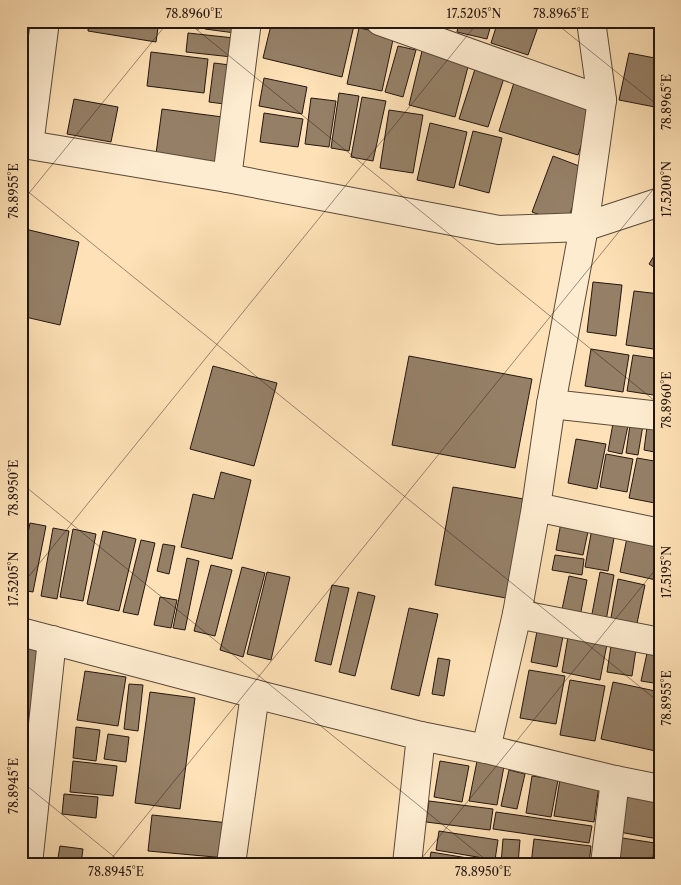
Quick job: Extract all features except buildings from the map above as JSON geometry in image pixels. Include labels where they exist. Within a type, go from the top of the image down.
[{"type":"street","points":[[45,21],[25,153],[227,178],[499,230],[584,227],[660,202]]},
{"type":"street","points":[[227,178],[246,21]]},
{"type":"street","points":[[380,21],[602,100]]},
{"type":"street","points":[[486,749],[517,614],[536,507],[551,404],[584,227],[602,100],[591,21]]},
{"type":"street","points":[[551,404],[660,416]]},
{"type":"street","points":[[536,507],[660,533]]},
{"type":"street","points":[[517,614],[660,642]]},
{"type":"street","points":[[21,632],[421,736],[486,749],[615,780],[660,788]]},
{"type":"street","points":[[28,864],[52,640]]},
{"type":"street","points":[[231,864],[255,694]]},
{"type":"street","points":[[407,864],[421,736]]},
{"type":"street","points":[[604,864],[615,780]]}]
